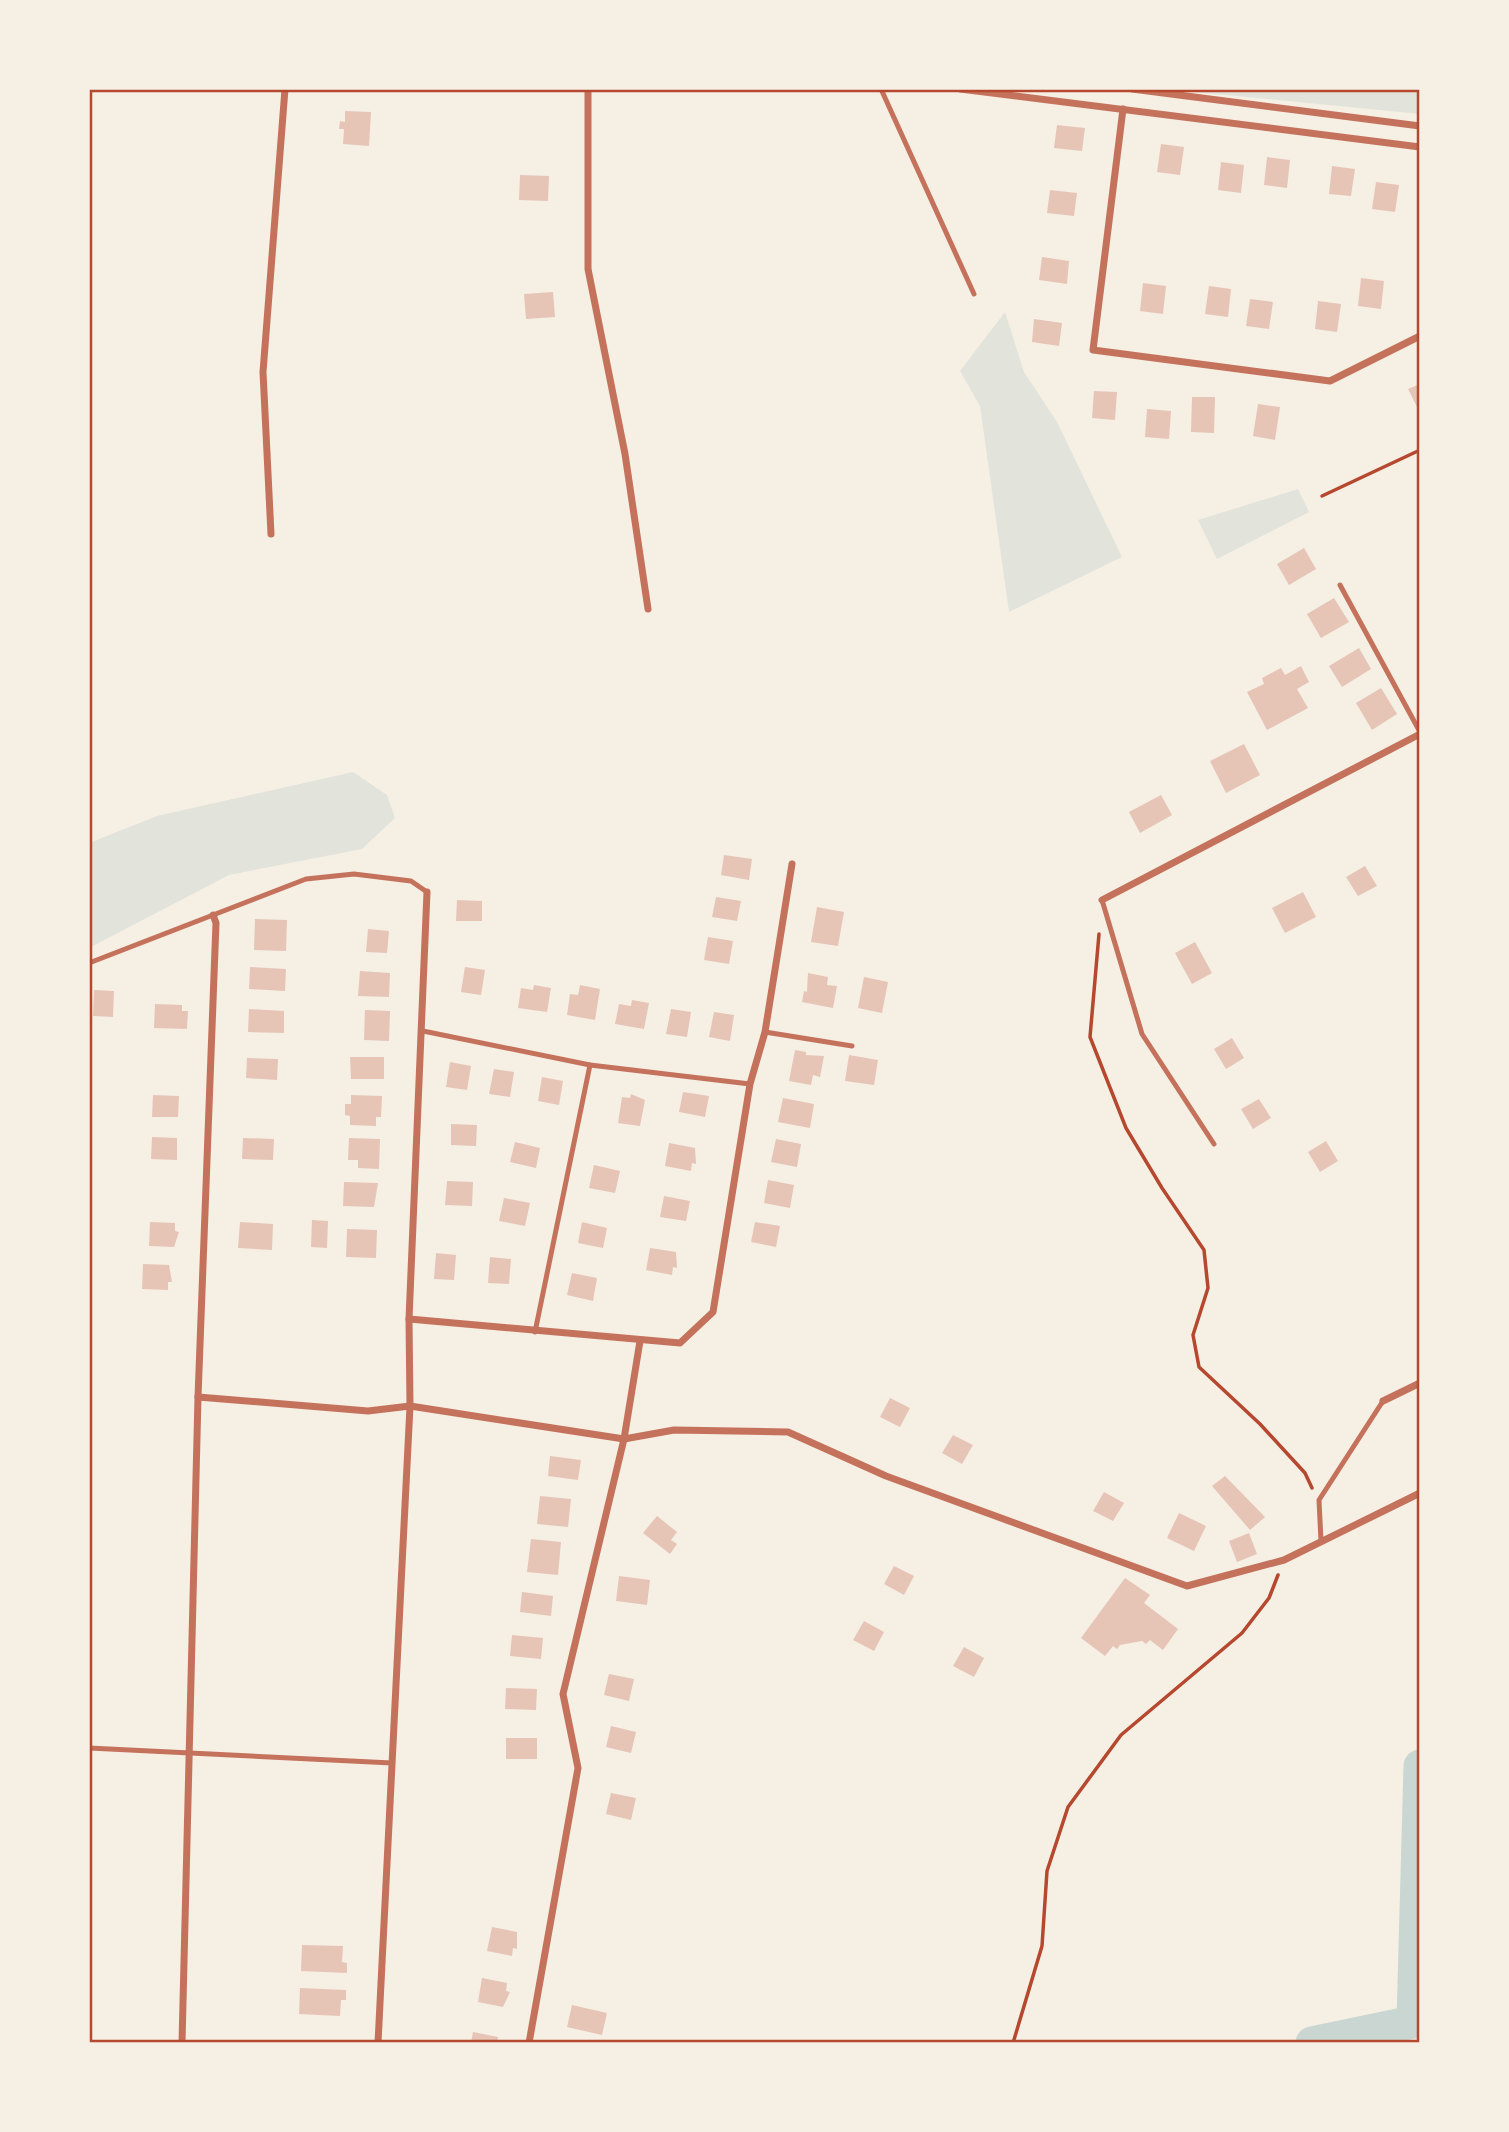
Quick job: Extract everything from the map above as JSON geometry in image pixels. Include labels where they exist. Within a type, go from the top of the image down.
[{"type":"street","points":[[271,534],[263,372],[285,89]]},
{"type":"street","points":[[588,89],[588,269],[625,454],[648,609]]},
{"type":"street","points":[[960,89],[1420,147]]},
{"type":"street","points":[[1132,89],[1420,126]]},
{"type":"street","points":[[1123,110],[1094,349],[1330,381],[1420,336]]},
{"type":"street","points":[[1102,900],[1420,733]]},
{"type":"street","points":[[409,1320],[680,1343],[713,1312],[750,1084],[765,1032],[792,864]]},
{"type":"street","points":[[378,2043],[410,1406],[409,1320],[427,892]]},
{"type":"street","points":[[182,2043],[198,1396],[216,923],[213,915]]},
{"type":"street","points":[[529,2043],[578,1768],[563,1694],[624,1438],[640,1341]]},
{"type":"street","points":[[1383,1401],[1420,1382]]},
{"type":"street","points":[[198,1396],[368,1411],[410,1406],[624,1438],[674,1430],[789,1432],[886,1476],[1187,1586],[1284,1560],[1420,1493]]},
{"type":"lane","points":[[881,89],[974,294]]},
{"type":"lane","points":[[1340,586],[1420,733]]},
{"type":"lane","points":[[89,963],[306,878],[354,874],[411,881],[427,892]]},
{"type":"lane","points":[[1102,900],[1142,1034],[1214,1143]]},
{"type":"lane","points":[[423,1031],[590,1065],[750,1084]]},
{"type":"lane","points":[[765,1032],[852,1046]]},
{"type":"lane","points":[[535,1332],[590,1065]]},
{"type":"lane","points":[[1321,1541],[1319,1500],[1383,1401]]},
{"type":"lane","points":[[89,1748],[392,1763]]},
{"type":"path","points":[[1322,496],[1420,450]]},
{"type":"path","points":[[1100,928],[1090,1037],[1126,1128],[1204,1250],[1208,1288],[1193,1335],[1199,1367],[1260,1424],[1305,1472],[1319,1500]]},
{"type":"path","points":[[1013,2043],[1042,1946],[1047,1871],[1068,1807],[1121,1735],[1242,1633],[1269,1598],[1284,1560]]},
{"type":"shaded area","points":[[1177,89],[1420,89],[1420,114],[1196,92]]},
{"type":"shaded area","points":[[1005,312],[1024,372],[1057,422],[1122,557],[1009,612],[980,406],[960,371]]},
{"type":"shaded area","points":[[1298,489],[1309,512],[1217,559],[1198,520]]},
{"type":"shaded area","points":[[353,772],[387,795],[395,818],[362,849],[229,875],[89,948],[89,843],[157,816]]},
{"type":"building","points":[[345,111],[371,112],[369,146],[343,144],[344,129],[339,129],[340,121],[345,122]]},
{"type":"building","points":[[1057,125],[1085,128],[1082,151],[1054,148]]},
{"type":"building","points":[[1161,144],[1184,147],[1180,175],[1157,172]]},
{"type":"building","points":[[1267,157],[1290,160],[1287,188],[1264,185]]},
{"type":"building","points":[[1221,162],[1244,165],[1241,193],[1218,190]]},
{"type":"building","points":[[1332,166],[1355,169],[1351,196],[1329,194]]},
{"type":"building","points":[[520,175],[549,176],[548,201],[519,200]]},
{"type":"building","points":[[1376,182],[1399,185],[1395,212],[1372,209]]},
{"type":"building","points":[[1050,190],[1077,193],[1074,216],[1047,213]]},
{"type":"building","points":[[1042,257],[1069,261],[1067,284],[1039,280]]},
{"type":"building","points":[[1361,278],[1384,281],[1381,309],[1358,306]]},
{"type":"building","points":[[1143,283],[1166,286],[1163,314],[1140,311]]},
{"type":"building","points":[[1209,286],[1231,289],[1228,317],[1205,314]]},
{"type":"building","points":[[553,292],[555,317],[526,319],[524,294]]},
{"type":"building","points":[[1250,299],[1273,302],[1269,329],[1246,326]]},
{"type":"building","points":[[1318,301],[1341,304],[1337,332],[1315,329]]},
{"type":"building","points":[[1034,319],[1062,323],[1059,346],[1032,342]]},
{"type":"building","points":[[1420,384],[1420,413],[1408,389]]},
{"type":"building","points":[[1094,391],[1117,392],[1115,420],[1092,418]]},
{"type":"building","points":[[1192,397],[1215,397],[1214,433],[1191,432]]},
{"type":"building","points":[[1258,404],[1280,407],[1275,440],[1253,436]]},
{"type":"building","points":[[1147,409],[1171,411],[1169,439],[1145,437]]},
{"type":"building","points":[[1304,548],[1316,569],[1289,585],[1277,564]]},
{"type":"building","points":[[1334,598],[1349,622],[1321,638],[1307,614]]},
{"type":"building","points":[[1359,648],[1371,669],[1342,687],[1329,666]]},
{"type":"building","points":[[1301,666],[1309,682],[1297,689],[1308,708],[1267,730],[1247,692],[1264,684],[1262,678],[1281,668],[1285,675]]},
{"type":"building","points":[[1381,688],[1397,714],[1372,730],[1356,703]]},
{"type":"building","points":[[1244,744],[1260,775],[1226,793],[1210,761]]},
{"type":"building","points":[[1161,795],[1172,815],[1140,833],[1129,812]]},
{"type":"building","points":[[724,855],[752,859],[749,880],[721,875]]},
{"type":"building","points":[[1365,866],[1377,886],[1358,896],[1346,877]]},
{"type":"building","points":[[1303,892],[1316,917],[1285,933],[1272,908]]},
{"type":"building","points":[[716,897],[741,901],[737,921],[712,917]]},
{"type":"building","points":[[457,900],[482,901],[482,921],[456,921]]},
{"type":"building","points":[[817,907],[844,912],[838,946],[811,942]]},
{"type":"building","points":[[255,919],[287,920],[286,951],[254,950]]},
{"type":"building","points":[[368,929],[389,931],[387,953],[366,952]]},
{"type":"building","points":[[708,937],[733,941],[729,964],[704,960]]},
{"type":"building","points":[[1195,942],[1212,973],[1192,984],[1175,953]]},
{"type":"building","points":[[250,967],[286,969],[285,991],[249,989]]},
{"type":"building","points":[[465,967],[485,970],[481,995],[461,992]]},
{"type":"building","points":[[360,971],[390,973],[389,997],[358,996]]},
{"type":"building","points":[[808,973],[828,977],[827,985],[837,986],[833,1008],[802,1002],[804,991],[807,992]]},
{"type":"building","points":[[864,977],[888,982],[882,1013],[858,1008]]},
{"type":"building","points":[[534,985],[551,988],[547,1012],[518,1008],[521,988],[533,990]]},
{"type":"building","points":[[580,985],[600,989],[595,1020],[567,1015],[570,994],[578,995]]},
{"type":"building","points":[[94,990],[114,991],[113,1017],[93,1016]]},
{"type":"building","points":[[632,1000],[649,1003],[644,1029],[615,1024],[619,1004],[631,1006]]},
{"type":"building","points":[[155,1004],[182,1005],[182,1011],[188,1011],[187,1029],[154,1028]]},
{"type":"building","points":[[249,1009],[284,1011],[284,1033],[248,1032]]},
{"type":"building","points":[[671,1009],[691,1012],[687,1037],[666,1034]]},
{"type":"building","points":[[365,1010],[390,1011],[389,1041],[364,1040]]},
{"type":"building","points":[[714,1012],[734,1015],[730,1041],[709,1037]]},
{"type":"building","points":[[1232,1038],[1244,1058],[1226,1069],[1214,1049]]},
{"type":"building","points":[[795,1050],[806,1052],[806,1055],[824,1056],[820,1077],[813,1075],[811,1085],[789,1081]]},
{"type":"building","points":[[849,1055],[878,1060],[874,1085],[845,1081]]},
{"type":"building","points":[[350,1057],[384,1057],[384,1079],[351,1079]]},
{"type":"building","points":[[247,1058],[278,1059],[277,1080],[246,1078]]},
{"type":"building","points":[[450,1062],[471,1066],[467,1090],[446,1087]]},
{"type":"building","points":[[494,1069],[514,1072],[510,1097],[489,1094]]},
{"type":"building","points":[[542,1077],[563,1081],[559,1105],[538,1101]]},
{"type":"building","points":[[683,1092],[709,1096],[705,1117],[679,1112]]},
{"type":"building","points":[[631,1094],[645,1100],[640,1126],[618,1123],[622,1097],[630,1098]]},
{"type":"building","points":[[153,1095],[179,1096],[178,1117],[152,1117]]},
{"type":"building","points":[[351,1095],[382,1096],[381,1117],[376,1117],[376,1126],[350,1125],[350,1116],[345,1115],[345,1104],[351,1104]]},
{"type":"building","points":[[783,1098],[814,1104],[810,1128],[778,1122]]},
{"type":"building","points":[[1259,1099],[1271,1118],[1253,1129],[1241,1109]]},
{"type":"building","points":[[451,1124],[477,1125],[476,1146],[451,1145]]},
{"type":"building","points":[[152,1137],[177,1138],[177,1160],[151,1159]]},
{"type":"building","points":[[243,1138],[274,1139],[273,1160],[242,1159]]},
{"type":"building","points":[[349,1138],[380,1139],[379,1169],[358,1168],[358,1160],[348,1160]]},
{"type":"building","points":[[776,1139],[801,1144],[797,1167],[771,1162]]},
{"type":"building","points":[[1326,1141],[1338,1161],[1320,1172],[1308,1152]]},
{"type":"building","points":[[515,1142],[540,1148],[536,1168],[510,1162]]},
{"type":"building","points":[[669,1143],[695,1148],[696,1164],[692,1163],[691,1171],[665,1166]]},
{"type":"building","points":[[594,1165],[620,1171],[615,1193],[589,1188]]},
{"type":"building","points":[[768,1180],[794,1185],[790,1208],[764,1203]]},
{"type":"building","points":[[447,1181],[473,1182],[472,1206],[445,1205]]},
{"type":"building","points":[[344,1182],[378,1183],[374,1207],[343,1206]]},
{"type":"building","points":[[664,1196],[690,1201],[686,1221],[660,1217]]},
{"type":"building","points":[[504,1198],[530,1203],[525,1226],[499,1221]]},
{"type":"building","points":[[312,1220],[328,1221],[327,1248],[311,1247]]},
{"type":"building","points":[[150,1222],[175,1223],[175,1231],[179,1232],[174,1247],[149,1246]]},
{"type":"building","points":[[240,1222],[273,1224],[272,1250],[238,1248]]},
{"type":"building","points":[[582,1222],[607,1228],[603,1248],[578,1243]]},
{"type":"building","points":[[755,1222],[780,1226],[776,1247],[751,1242]]},
{"type":"building","points":[[347,1229],[377,1230],[376,1258],[346,1257]]},
{"type":"building","points":[[650,1248],[676,1252],[677,1268],[673,1267],[672,1275],[646,1270]]},
{"type":"building","points":[[436,1253],[456,1255],[454,1280],[434,1279]]},
{"type":"building","points":[[490,1257],[511,1259],[509,1284],[488,1283]]},
{"type":"building","points":[[143,1264],[169,1265],[172,1282],[168,1282],[168,1290],[142,1289]]},
{"type":"building","points":[[572,1273],[597,1278],[593,1301],[567,1295]]},
{"type":"building","points":[[890,1398],[910,1408],[900,1427],[880,1417]]},
{"type":"building","points":[[953,1435],[973,1445],[962,1464],[942,1453]]},
{"type":"building","points":[[550,1456],[581,1460],[578,1480],[548,1476]]},
{"type":"building","points":[[1225,1476],[1265,1517],[1250,1530],[1212,1486]]},
{"type":"building","points":[[1104,1492],[1124,1503],[1113,1521],[1093,1511]]},
{"type":"building","points":[[540,1496],[571,1499],[568,1527],[537,1524]]},
{"type":"building","points":[[1179,1513],[1206,1526],[1194,1551],[1167,1538]]},
{"type":"building","points":[[657,1516],[677,1532],[671,1540],[677,1544],[670,1554],[643,1533]]},
{"type":"building","points":[[1249,1533],[1257,1554],[1237,1562],[1229,1541]]},
{"type":"building","points":[[531,1539],[561,1542],[558,1575],[527,1572]]},
{"type":"building","points":[[894,1566],[914,1576],[904,1595],[884,1584]]},
{"type":"building","points":[[619,1576],[650,1580],[647,1605],[616,1601]]},
{"type":"building","points":[[1125,1578],[1150,1595],[1144,1603],[1178,1629],[1163,1650],[1150,1640],[1146,1644],[1142,1641],[1120,1645],[1117,1649],[1113,1646],[1105,1656],[1081,1638]]},
{"type":"building","points":[[522,1592],[553,1596],[551,1616],[520,1612]]},
{"type":"building","points":[[864,1621],[884,1632],[874,1651],[853,1640]]},
{"type":"building","points":[[512,1635],[543,1638],[541,1659],[510,1656]]},
{"type":"building","points":[[964,1647],[984,1658],[974,1677],[953,1666]]},
{"type":"building","points":[[609,1674],[634,1679],[629,1701],[604,1695]]},
{"type":"building","points":[[506,1688],[537,1689],[536,1710],[505,1709]]},
{"type":"building","points":[[611,1726],[636,1732],[631,1753],[606,1747]]},
{"type":"building","points":[[506,1738],[537,1738],[537,1759],[506,1759]]},
{"type":"building","points":[[611,1793],[636,1798],[631,1820],[606,1814]]},
{"type":"building","points":[[492,1927],[517,1932],[517,1949],[513,1948],[512,1956],[487,1951]]},
{"type":"building","points":[[302,1945],[343,1946],[342,1962],[347,1963],[347,1973],[301,1971]]},
{"type":"building","points":[[482,1978],[507,1983],[506,1991],[510,1992],[503,2007],[478,2002]]},
{"type":"building","points":[[300,1988],[346,1990],[346,2000],[341,2000],[340,2016],[299,2014]]},
{"type":"building","points":[[572,2005],[607,2013],[602,2035],[567,2027]]},
{"type":"building","points":[[473,2032],[498,2037],[497,2043],[471,2043]]},
{"type":"waterway","points":[[1312,2043],[1413,2022],[1420,1766]]}]
